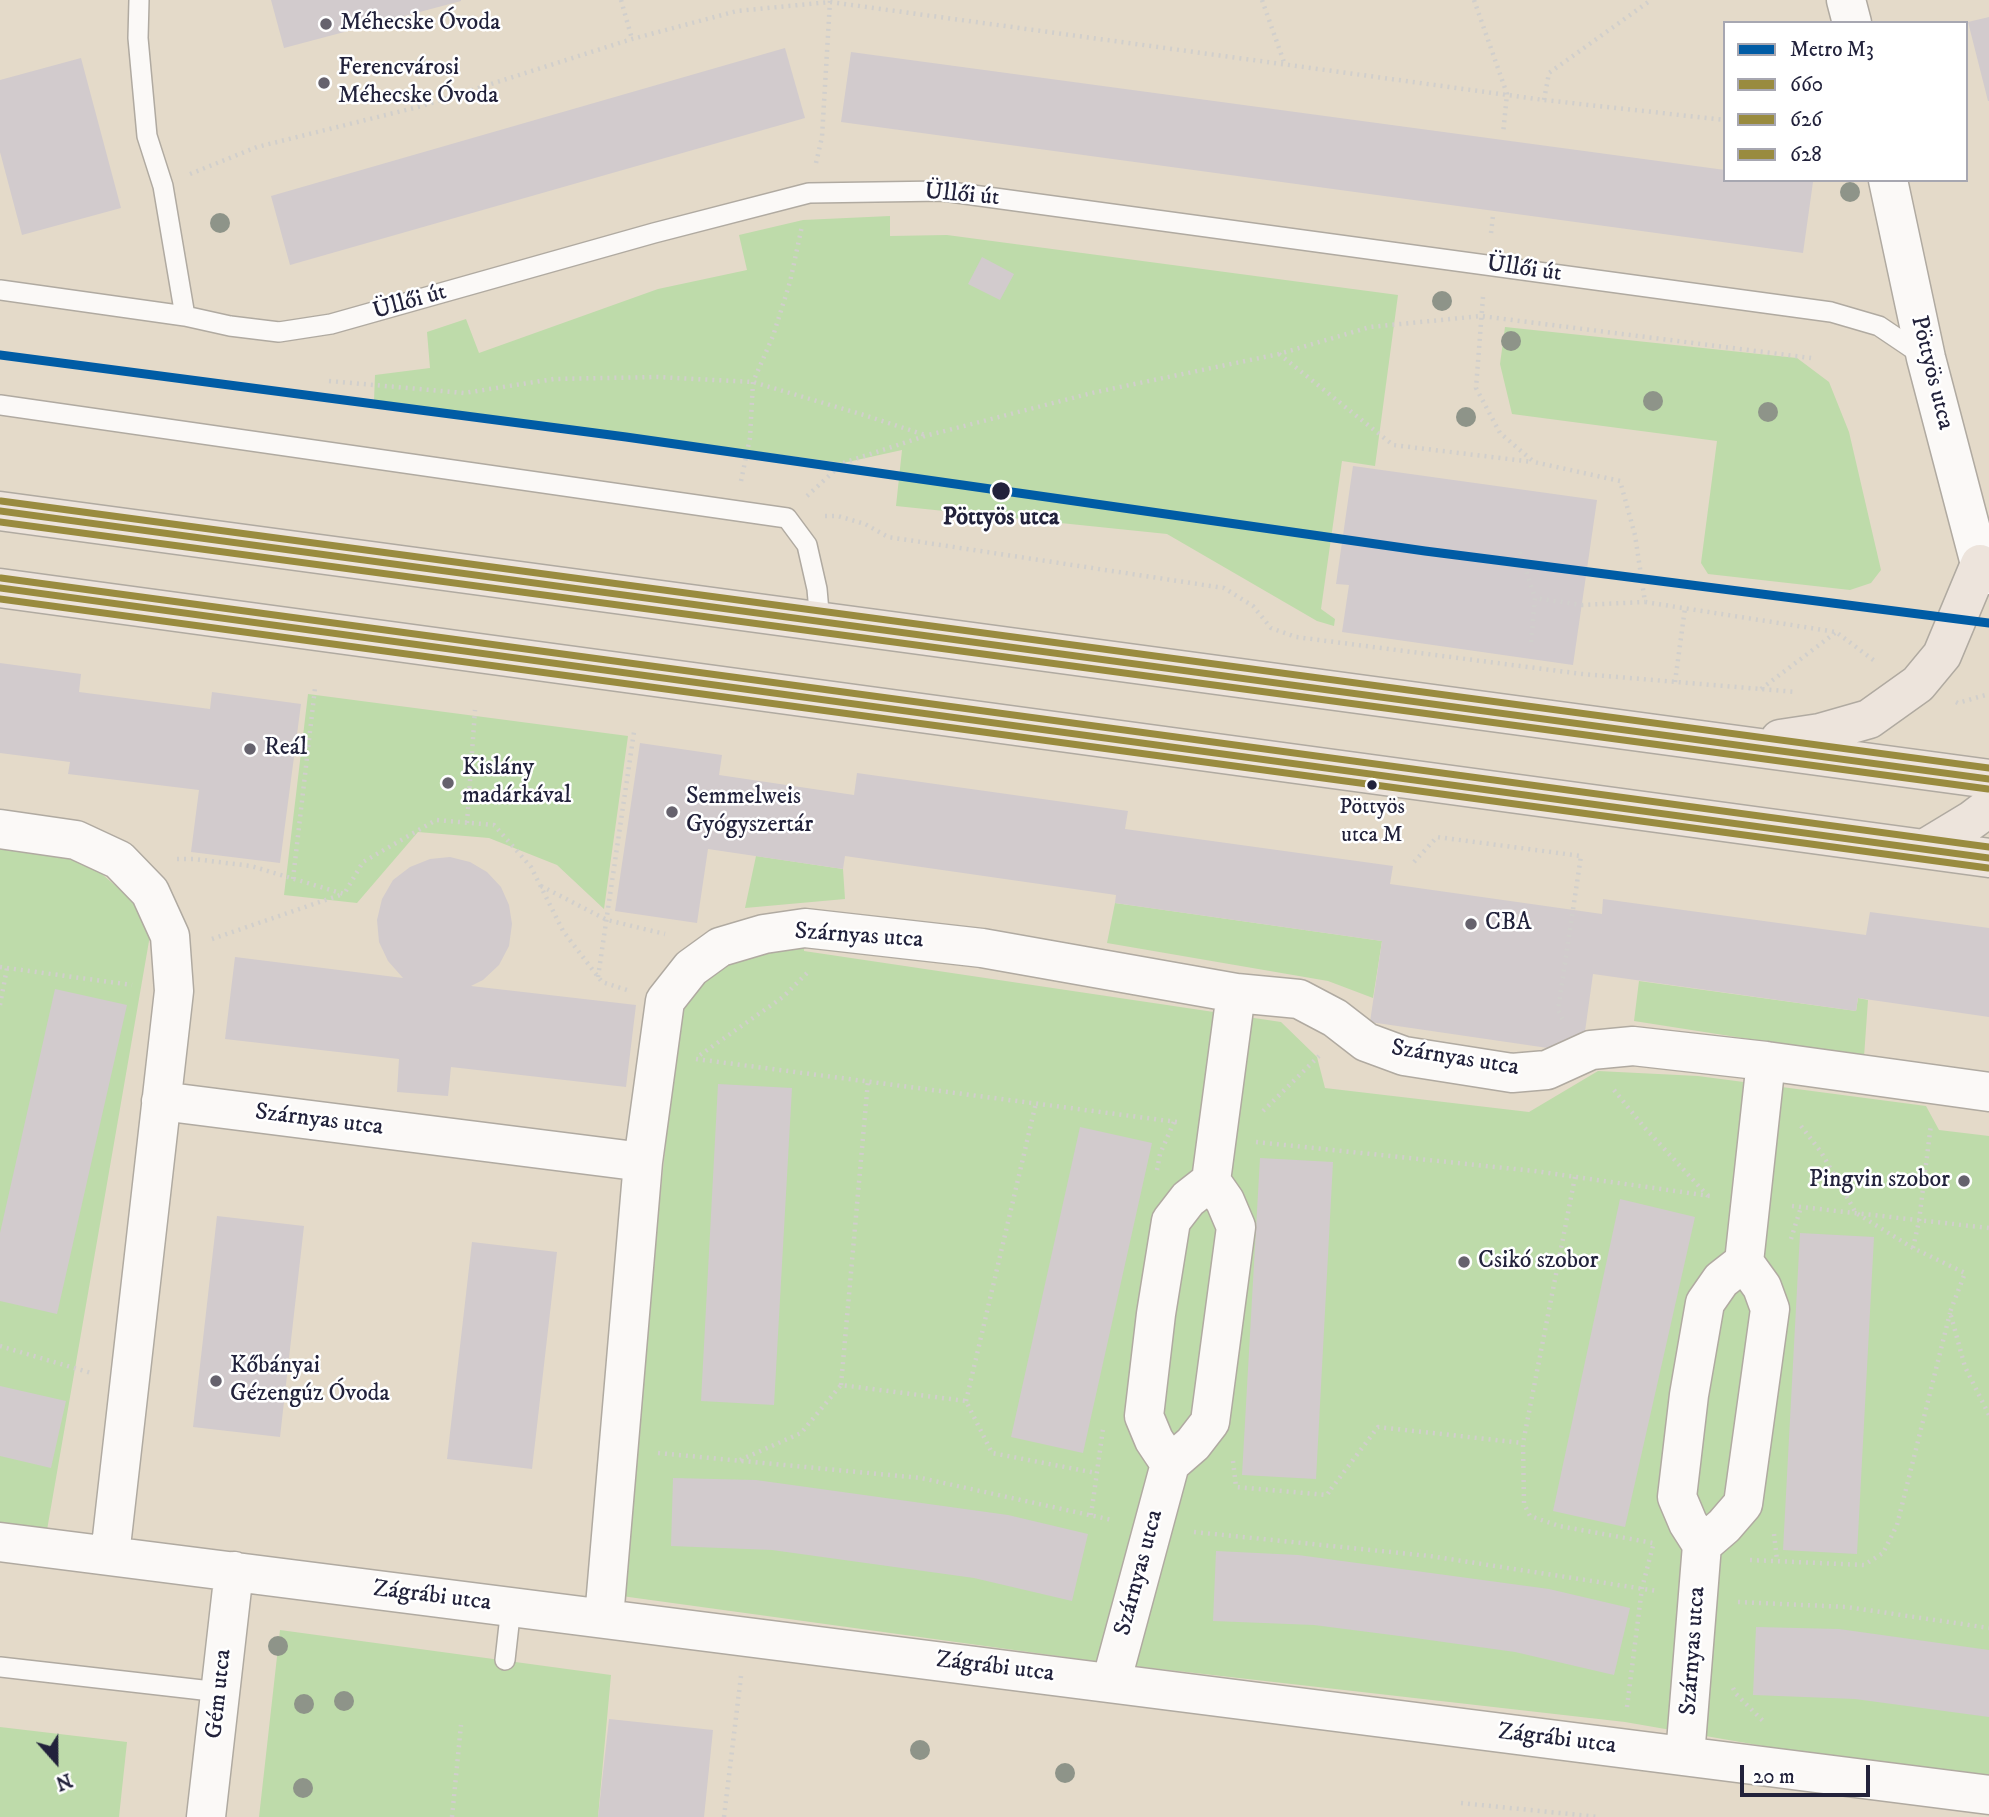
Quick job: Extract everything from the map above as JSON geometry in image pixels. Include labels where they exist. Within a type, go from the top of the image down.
[{"type":"main road","points":[[0,511],[819,606],[1735,745],[1989,779]]},
{"type":"main road","points":[[1735,745],[1820,733],[1869,719],[1918,684],[1942,655],[1984,569]]},
{"type":"main road","points":[[0,588],[1989,858]]},
{"type":"main road","points":[[1924,849],[1989,807]]},
{"type":"street","points":[[1846,0],[1851,21]]},
{"type":"street","name":"Pöttyös utca","points":[[1888,182],[1926,358],[1984,569]]},
{"type":"street","points":[[0,828],[76,840],[118,860],[150,892],[170,936],[174,990],[110,1555]]},
{"type":"street","name":"Szárnyas utca","points":[[665,1001],[691,968],[720,947],[764,934],[805,928],[982,948],[1236,993],[1299,999],[1335,1017],[1366,1042],[1404,1056],[1512,1073],[1547,1070],[1591,1050],[1633,1046],[1766,1069],[1989,1092]]},
{"type":"street","points":[[1211,1181],[1225,1201],[1236,1227],[1210,1422],[1193,1444],[1170,1464],[1154,1440],[1144,1416],[1156,1314],[1171,1221],[1188,1199],[1211,1181],[1226,1137],[1236,993]]},
{"type":"street","points":[[604,1618],[643,1162],[665,1001]]},
{"type":"street","points":[[1744,1262],[1721,1280],[1705,1303],[1689,1395],[1677,1497],[1702,1553],[1743,1504],[1770,1309],[1762,1287],[1744,1262],[1766,1069]]},
{"type":"street","name":"Szárnyas utca","points":[[161,1101],[643,1162]]},
{"type":"street","name":"Szárnyas utca","points":[[1111,1683],[1170,1464]]},
{"type":"street","name":"Zágrábi utca","points":[[0,1542],[1989,1795]]},
{"type":"street","name":"Szárnyas utca","points":[[1685,1756],[1702,1553]]},
{"type":"street","name":"Gém utca","points":[[206,1817],[234,1571]]},
{"type":"lane","points":[[139,0],[138,38],[147,136],[163,186],[185,316]]},
{"type":"lane","name":"Üllői út","points":[[0,290],[279,332],[331,324],[664,230],[809,193],[943,191],[1831,312],[1879,326],[1926,358]]},
{"type":"lane","points":[[0,405],[788,518],[807,545],[819,606]]},
{"type":"lane","points":[[505,1660],[511,1607]]},
{"type":"lane","points":[[0,1667],[220,1692]]},
{"type":"path","points":[[621,0],[632,39]]},
{"type":"path","points":[[1262,0],[1285,65]]},
{"type":"path","points":[[1474,0],[1507,94],[1503,134]]},
{"type":"path","points":[[1545,100],[1549,73],[1651,0]]},
{"type":"path","points":[[163,186],[257,147],[422,106],[632,39],[737,11],[830,1],[1545,100],[1723,120]]},
{"type":"path","points":[[735,510],[750,438],[753,382],[773,336],[790,282],[822,137],[830,1]]},
{"type":"path","points":[[1493,216],[1481,316],[1476,388],[1500,433],[1534,462]]},
{"type":"path","points":[[788,518],[820,483],[844,463],[925,436],[1096,392],[1279,354],[1370,327],[1481,316],[1811,358]]},
{"type":"path","points":[[1279,354],[1393,445],[1534,462],[1620,481],[1635,535],[1645,601]]},
{"type":"path","points":[[329,381],[464,393],[554,379],[657,377],[753,382],[925,436]]},
{"type":"path","points":[[788,518],[838,516],[865,524],[888,537],[1224,588],[1253,606],[1271,628],[1296,637],[1568,672],[1761,689],[1836,632]]},
{"type":"path","points":[[1520,552],[1535,598],[1531,642]]},
{"type":"path","points":[[1535,598],[1581,605],[1645,601],[1836,632],[1883,667]]},
{"type":"path","points":[[1675,682],[1685,608]]},
{"type":"path","points":[[293,879],[315,688]]},
{"type":"path","points":[[467,823],[475,710]]},
{"type":"path","points":[[598,977],[634,732]]},
{"type":"path","points":[[171,951],[270,921],[344,894],[363,862],[436,820],[494,825],[531,867],[563,931],[602,982],[665,1001]]},
{"type":"path","points":[[1414,862],[1437,838],[1581,856],[1558,1010],[1570,1035],[1591,1050],[1598,1071],[1606,1081],[1644,1127],[1708,1195]]},
{"type":"path","points":[[118,860],[194,859],[251,866],[344,894]]},
{"type":"path","points":[[540,885],[607,920],[720,947]]},
{"type":"path","points":[[695,1059],[783,996],[847,933]]},
{"type":"path","points":[[0,967],[174,990]]},
{"type":"path","points":[[0,1005],[7,968]]},
{"type":"path","points":[[1226,1137],[1317,1056],[1366,1042]]},
{"type":"path","points":[[658,1052],[1174,1122],[1226,1137],[1576,1177],[1919,1221],[1989,1227]]},
{"type":"path","points":[[1702,1553],[1864,1565],[1883,1553],[1897,1525],[1950,1312],[1965,1273],[1913,1248],[1856,1213],[1821,1152],[1766,1069]]},
{"type":"path","points":[[739,1460],[801,1433],[841,1385],[868,1081]]},
{"type":"path","points":[[1913,1248],[1919,1221],[1936,1086]]},
{"type":"path","points":[[1036,1103],[966,1401],[992,1453],[1096,1473]]},
{"type":"path","points":[[1160,1154],[1174,1122]]},
{"type":"path","points":[[1576,1177],[1523,1443],[1524,1504],[1530,1516],[1559,1526],[1654,1543]]},
{"type":"path","points":[[1791,1240],[1801,1207]]},
{"type":"path","points":[[1950,1312],[1965,1367],[1989,1415]]},
{"type":"path","points":[[0,1346],[129,1385]]},
{"type":"path","points":[[841,1385],[966,1401]]},
{"type":"path","points":[[1233,1460],[1236,1487],[1327,1495],[1378,1427],[1523,1443]]},
{"type":"path","points":[[619,1449],[921,1478],[1151,1528],[1430,1556],[1642,1588],[1698,1600],[1847,1607],[1989,1628]]},
{"type":"path","points":[[1091,1515],[1098,1452]]},
{"type":"path","points":[[1773,1530],[1777,1560]]},
{"type":"path","points":[[1627,1710],[1642,1588],[1654,1543],[1650,1533]]},
{"type":"path","points":[[724,1817],[744,1637]]},
{"type":"path","points":[[1731,1682],[1736,1694],[1773,1732]]},
{"type":"path","points":[[452,1817],[461,1725]]},
{"type":"path","points":[[1461,1803],[1600,1817]]},
{"type":"green space","points":[[890,216],[890,236],[947,235],[1398,295],[1375,466],[1342,461],[1321,609],[1335,619],[1334,626],[1317,621],[1167,534],[896,506],[902,450],[843,463],[374,401],[375,375],[430,368],[427,332],[466,319],[479,353],[658,289],[747,270],[739,235],[803,220]]},
{"type":"green space","points":[[1505,327],[1797,358],[1829,382],[1849,432],[1881,570],[1871,583],[1850,590],[1708,574],[1701,563],[1717,441],[1512,414],[1500,364]]},
{"type":"green space","points":[[308,694],[628,736],[604,909],[557,865],[489,838],[418,832],[357,903],[284,895]]},
{"type":"green space","points":[[0,841],[74,850],[153,918],[47,1530],[0,1525]]},
{"type":"green space","points":[[756,856],[843,869],[845,899],[745,908]]},
{"type":"green space","points":[[1115,903],[1382,941],[1373,998],[1328,981],[1107,943]]},
{"type":"green space","points":[[805,928],[804,951],[1281,1022],[1317,1057],[1325,1088],[1529,1112],[1598,1071],[1698,1076],[1926,1106],[1939,1130],[1989,1136],[1989,1778],[1792,1751],[1625,1722],[1116,1664],[607,1594],[639,1398],[675,1055],[691,968]]},
{"type":"green space","points":[[1639,981],[1856,1011],[1858,998],[1868,1000],[1864,1057],[1634,1021]]},
{"type":"green space","points":[[280,1630],[611,1675],[598,1817],[259,1817]]},
{"type":"green space","points":[[0,1727],[127,1742],[119,1817],[0,1817]]},
{"type":"building","name":"Méhecske Óvoda","points":[[271,0],[461,0],[461,1],[284,48]]},
{"type":"building","points":[[1989,17],[1989,101],[1988,101],[1968,22]]},
{"type":"building","points":[[785,48],[805,118],[290,265],[271,196]]},
{"type":"building","points":[[851,52],[1723,170],[1723,182],[1813,182],[1803,253],[841,122]]},
{"type":"building","points":[[81,58],[121,208],[22,235],[0,152],[0,80]]},
{"type":"building","points":[[982,257],[1014,274],[1000,300],[968,284]]},
{"type":"building","points":[[1353,466],[1597,500],[1573,665],[1342,632],[1349,585],[1336,584]]},
{"type":"building","points":[[0,663],[81,674],[79,692],[210,709],[212,692],[301,704],[280,863],[191,852],[199,790],[68,774],[70,762],[0,753]]},
{"type":"building","points":[[640,743],[722,755],[719,775],[854,795],[857,773],[1128,811],[1125,829],[1393,866],[1390,884],[1602,914],[1603,899],[1866,935],[1870,912],[1989,928],[1989,1017],[1858,998],[1856,1011],[1593,974],[1582,1053],[1370,1022],[1382,941],[1115,903],[1116,895],[845,856],[843,869],[708,849],[697,923],[615,911]]},
{"type":"building","points":[[450,857],[470,862],[487,872],[501,887],[509,905],[512,924],[509,946],[499,965],[483,980],[471,986],[636,1005],[626,1087],[451,1067],[448,1096],[397,1092],[399,1059],[225,1039],[235,957],[403,978],[388,961],[379,942],[377,920],[382,899],[393,880],[410,867],[430,859]]},
{"type":"building","points":[[55,989],[127,1005],[57,1314],[0,1301],[0,1233]]},
{"type":"building","points":[[718,1084],[792,1088],[774,1405],[701,1401]]},
{"type":"building","points":[[1080,1127],[1152,1143],[1083,1453],[1011,1437]]},
{"type":"building","points":[[1260,1158],[1333,1162],[1316,1479],[1242,1475]]},
{"type":"building","points":[[1620,1199],[1695,1217],[1625,1527],[1553,1511]]},
{"type":"building","points":[[217,1216],[304,1226],[280,1437],[193,1427]]},
{"type":"building","points":[[1800,1233],[1874,1237],[1857,1554],[1783,1550]]},
{"type":"building","points":[[472,1242],[557,1252],[532,1469],[447,1459]]},
{"type":"building","points":[[0,1386],[66,1401],[51,1468],[0,1456]]},
{"type":"building","points":[[673,1478],[756,1480],[1008,1515],[1088,1534],[1072,1601],[974,1578],[772,1550],[671,1546]]},
{"type":"building","points":[[1216,1551],[1298,1555],[1549,1589],[1630,1608],[1614,1675],[1515,1652],[1415,1638],[1314,1625],[1213,1621]]},
{"type":"building","points":[[1756,1627],[1839,1629],[1989,1650],[1989,1717],[1855,1699],[1753,1695]]},
{"type":"building","points":[[609,1719],[713,1730],[704,1817],[598,1817]]},
{"type":"metro line","name":"M3","points":[[0,355],[626,437],[1425,551],[1989,623]]},
{"type":"transit line","name":"628","points":[[1,501],[1989,768]]},
{"type":"transit line","name":"660","points":[[0,511],[1989,779]]},
{"type":"transit line","name":"626","points":[[0,522],[1988,789]]},
{"type":"transit line","name":"628","points":[[1,578],[1989,847]]},
{"type":"transit line","name":"660","points":[[0,588],[1989,858]]},
{"type":"transit line","name":"626","points":[[0,599],[1988,868]]},
{"type":"place","name":"Méhecske Óvoda","points":[[326,24]]},
{"type":"place","name":"Ferencvárosi Méhecske Óvoda","points":[[324,83]]},
{"type":"place","name":"Pöttyös utca","points":[[1001,491]]},
{"type":"place","name":"Reál","points":[[250,749]]},
{"type":"place","name":"Kislány madárkával","points":[[448,783]]},
{"type":"place","name":"Pöttyös utca M","points":[[1372,785]]},
{"type":"place","name":"Semmelweis Gyógyszertár","points":[[672,812]]},
{"type":"place","name":"CBA","points":[[1471,924]]},
{"type":"place","name":"Pingvin szobor","points":[[1964,1181]]},
{"type":"place","name":"Csikó szobor","points":[[1464,1262]]},
{"type":"place","name":"Kőbányai Gézengúz Óvoda","points":[[216,1381]]}]
